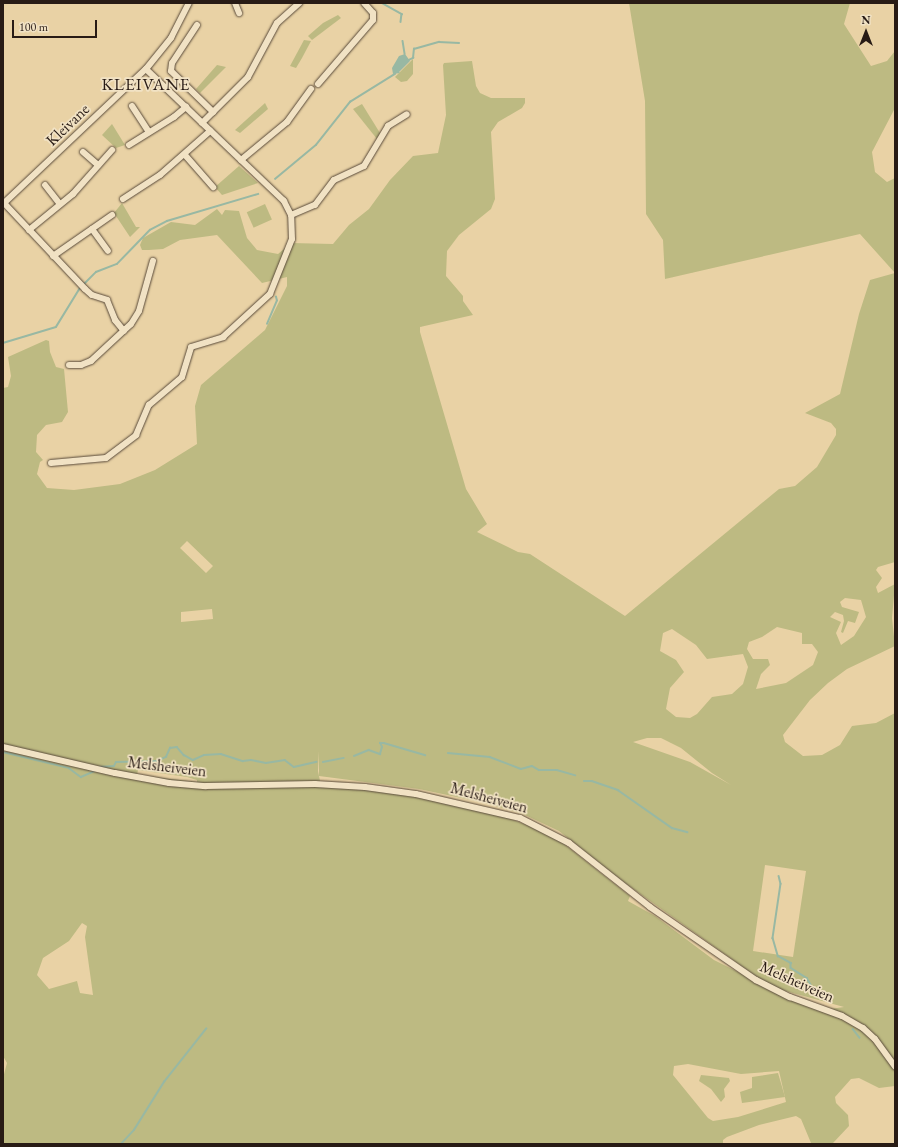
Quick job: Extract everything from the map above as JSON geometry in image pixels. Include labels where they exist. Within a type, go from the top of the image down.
[{"type":"street","name":"Kleivane","points":[[4,204],[146,69],[170,38],[189,3]]},
{"type":"street","points":[[239,13],[236,4],[244,3]]},
{"type":"street","points":[[202,123],[248,77],[277,23],[299,3]]},
{"type":"street","points":[[318,84],[373,20],[374,13],[364,3]]},
{"type":"street","points":[[171,71],[172,63],[197,25]]},
{"type":"street","points":[[51,464],[106,458],[136,435],[149,405],[182,377],[191,347],[223,337],[270,294],[292,240],[291,215],[280,197],[146,69]]},
{"type":"street","points":[[171,71],[213,112]]},
{"type":"street","points":[[163,72],[171,71]]},
{"type":"street","points":[[241,160],[287,122],[312,89]]},
{"type":"street","points":[[132,106],[149,132]]},
{"type":"street","points":[[129,146],[174,117],[186,107]]},
{"type":"street","points":[[291,215],[315,205],[334,180],[364,166],[388,126],[407,114]]},
{"type":"street","points":[[122,199],[160,175],[185,155],[210,131]]},
{"type":"street","points":[[29,230],[80,187],[112,150]]},
{"type":"street","points":[[83,152],[98,165]]},
{"type":"street","points":[[185,155],[213,187]]},
{"type":"street","points":[[45,185],[60,204]]},
{"type":"street","points":[[4,204],[89,293],[107,300],[124,332]]},
{"type":"street","points":[[53,256],[112,215]]},
{"type":"street","points":[[92,229],[108,251]]},
{"type":"street","points":[[69,365],[81,365],[91,361],[124,332],[139,311],[153,262]]},
{"type":"street","name":"Melsheiveien","points":[[3,747],[97,769],[195,785],[315,784],[392,790],[520,818],[569,843],[650,907],[756,980],[863,1028],[893,1060],[895,1067]]},
{"type":"shaded area","points":[[629,3],[850,3],[844,24],[871,66],[887,61],[895,51],[895,108],[872,152],[875,172],[887,182],[895,178],[895,273],[860,234],[665,279],[663,240],[646,214],[645,101]]},
{"type":"shaded area","points":[[338,15],[341,18],[312,40],[308,36],[323,23]]},
{"type":"shaded area","points":[[304,40],[311,41],[296,68],[290,66]]},
{"type":"shaded area","points":[[405,54],[410,61],[399,72],[400,73],[393,74],[392,68],[399,56]]},
{"type":"shaded area","points":[[413,59],[413,74],[407,81],[401,82],[395,77]]},
{"type":"shaded area","points":[[472,61],[476,86],[480,93],[491,98],[525,98],[525,103],[522,108],[498,122],[491,132],[495,199],[491,209],[459,235],[447,251],[446,276],[463,296],[463,301],[473,315],[420,327],[420,332],[466,489],[487,524],[477,532],[518,552],[530,554],[625,616],[779,489],[795,486],[817,467],[836,435],[836,429],[831,423],[805,413],[840,394],[859,314],[870,280],[895,273],[895,562],[878,567],[876,570],[882,578],[876,587],[878,593],[895,584],[892,618],[895,646],[847,669],[828,683],[810,700],[783,735],[785,742],[803,756],[822,755],[840,745],[852,726],[876,723],[895,713],[895,1086],[879,1088],[859,1078],[851,1079],[835,1097],[836,1103],[848,1115],[849,1126],[833,1143],[811,1143],[801,1119],[796,1116],[759,1125],[727,1137],[723,1140],[723,1144],[3,1144],[3,1078],[7,1063],[3,1056],[3,388],[8,387],[11,376],[8,357],[46,340],[49,341],[50,352],[56,367],[64,369],[68,412],[62,422],[46,425],[37,435],[36,452],[43,460],[40,462],[37,474],[47,488],[74,490],[120,484],[155,470],[197,444],[195,406],[201,385],[265,330],[287,286],[287,277],[262,283],[217,235],[180,240],[163,249],[149,250],[142,250],[140,245],[143,238],[171,222],[195,225],[217,209],[222,215],[225,210],[239,211],[247,238],[257,250],[278,254],[291,243],[333,244],[349,225],[369,209],[390,180],[413,156],[438,153],[446,115],[443,65],[444,63]],"holes":[[[187,541],[213,566],[206,573],[180,548]],[[845,598],[861,600],[866,617],[854,636],[841,645],[836,633],[841,622],[830,617],[835,612],[843,615],[844,621],[841,632],[843,633],[848,621],[855,623],[859,612],[842,607],[840,602]],[[212,609],[213,619],[181,622],[181,612]],[[777,627],[802,633],[802,644],[812,644],[818,652],[813,665],[786,683],[756,689],[761,674],[770,665],[768,659],[753,659],[747,649],[749,642],[762,637]],[[672,629],[696,645],[707,659],[743,654],[748,667],[743,684],[732,694],[712,697],[697,714],[690,718],[676,717],[666,709],[670,688],[684,672],[676,660],[660,651],[663,633]],[[647,738],[661,738],[681,748],[712,773],[731,785],[690,762],[633,742]],[[319,751],[319,776],[318,771]],[[138,770],[187,777],[197,780],[197,782],[137,775]],[[319,776],[419,789],[485,803],[523,814],[559,831],[625,883],[771,987],[844,1007],[823,1010],[798,1002],[714,960],[655,916],[628,901],[630,896],[554,836],[543,831],[503,816],[390,791],[321,786]],[[765,865],[806,871],[793,957],[753,951]],[[82,923],[87,926],[85,937],[93,995],[80,993],[77,981],[49,989],[37,975],[43,958],[69,941]],[[688,1064],[741,1074],[779,1071],[786,1102],[738,1117],[713,1121],[708,1118],[673,1075],[674,1066]]]},
{"type":"shaded area","points":[[217,65],[226,67],[200,93],[196,89]]},
{"type":"shaded area","points":[[265,103],[268,109],[240,133],[235,130]]},
{"type":"shaded area","points":[[362,104],[380,133],[377,139],[353,109]]},
{"type":"shaded area","points":[[112,124],[125,145],[116,148],[102,135]]},
{"type":"shaded area","points":[[239,166],[258,183],[222,195],[215,187]]},
{"type":"shaded area","points":[[122,203],[136,227],[140,227],[130,237],[114,213]]},
{"type":"shaded area","points":[[265,204],[272,220],[254,228],[247,212]]},
{"type":"shaded area","points":[[778,1073],[785,1097],[742,1103],[740,1092],[752,1088],[752,1077]]},
{"type":"shaded area","points":[[701,1075],[729,1078],[730,1081],[724,1089],[725,1097],[721,1102],[711,1089],[699,1081]]},
{"type":"waterway","points":[[382,3],[402,14],[401,22]]},
{"type":"waterway","points":[[403,41],[405,54]]},
{"type":"waterway","points":[[407,61],[413,58],[414,49],[439,42],[459,43]]},
{"type":"waterway","points":[[275,179],[316,145],[350,102],[395,74]]},
{"type":"waterway","points":[[83,285],[96,272],[117,264],[150,230],[167,221],[258,194]]},
{"type":"waterway","points":[[3,343],[56,327],[80,288]]},
{"type":"waterway","points":[[267,324],[277,301],[276,297]]},
{"type":"waterway","points":[[354,756],[369,750],[380,754],[382,747],[380,743],[425,755]]},
{"type":"waterway","points":[[99,767],[114,766],[116,762],[157,761],[166,757],[170,748],[177,747],[184,755],[193,760],[204,755],[221,754],[243,761],[251,760],[266,763],[285,760],[294,767],[316,762]]},
{"type":"waterway","points":[[3,752],[69,768],[81,777],[95,771]]},
{"type":"waterway","points":[[448,753],[490,757],[521,769],[532,766],[539,770],[557,770],[575,775]]},
{"type":"waterway","points":[[323,762],[344,758]]},
{"type":"waterway","points":[[584,781],[592,781],[618,790],[672,828],[687,832]]},
{"type":"waterway","points":[[779,876],[781,884],[773,938],[778,956],[791,963],[791,968],[807,978],[814,990]]},
{"type":"waterway","points":[[121,1144],[134,1130],[164,1082],[206,1029]]},
{"type":"waterway","points":[[853,1029],[860,1038]]},
{"type":"district","name":"KLEIVANE","points":[[146,85]]}]
